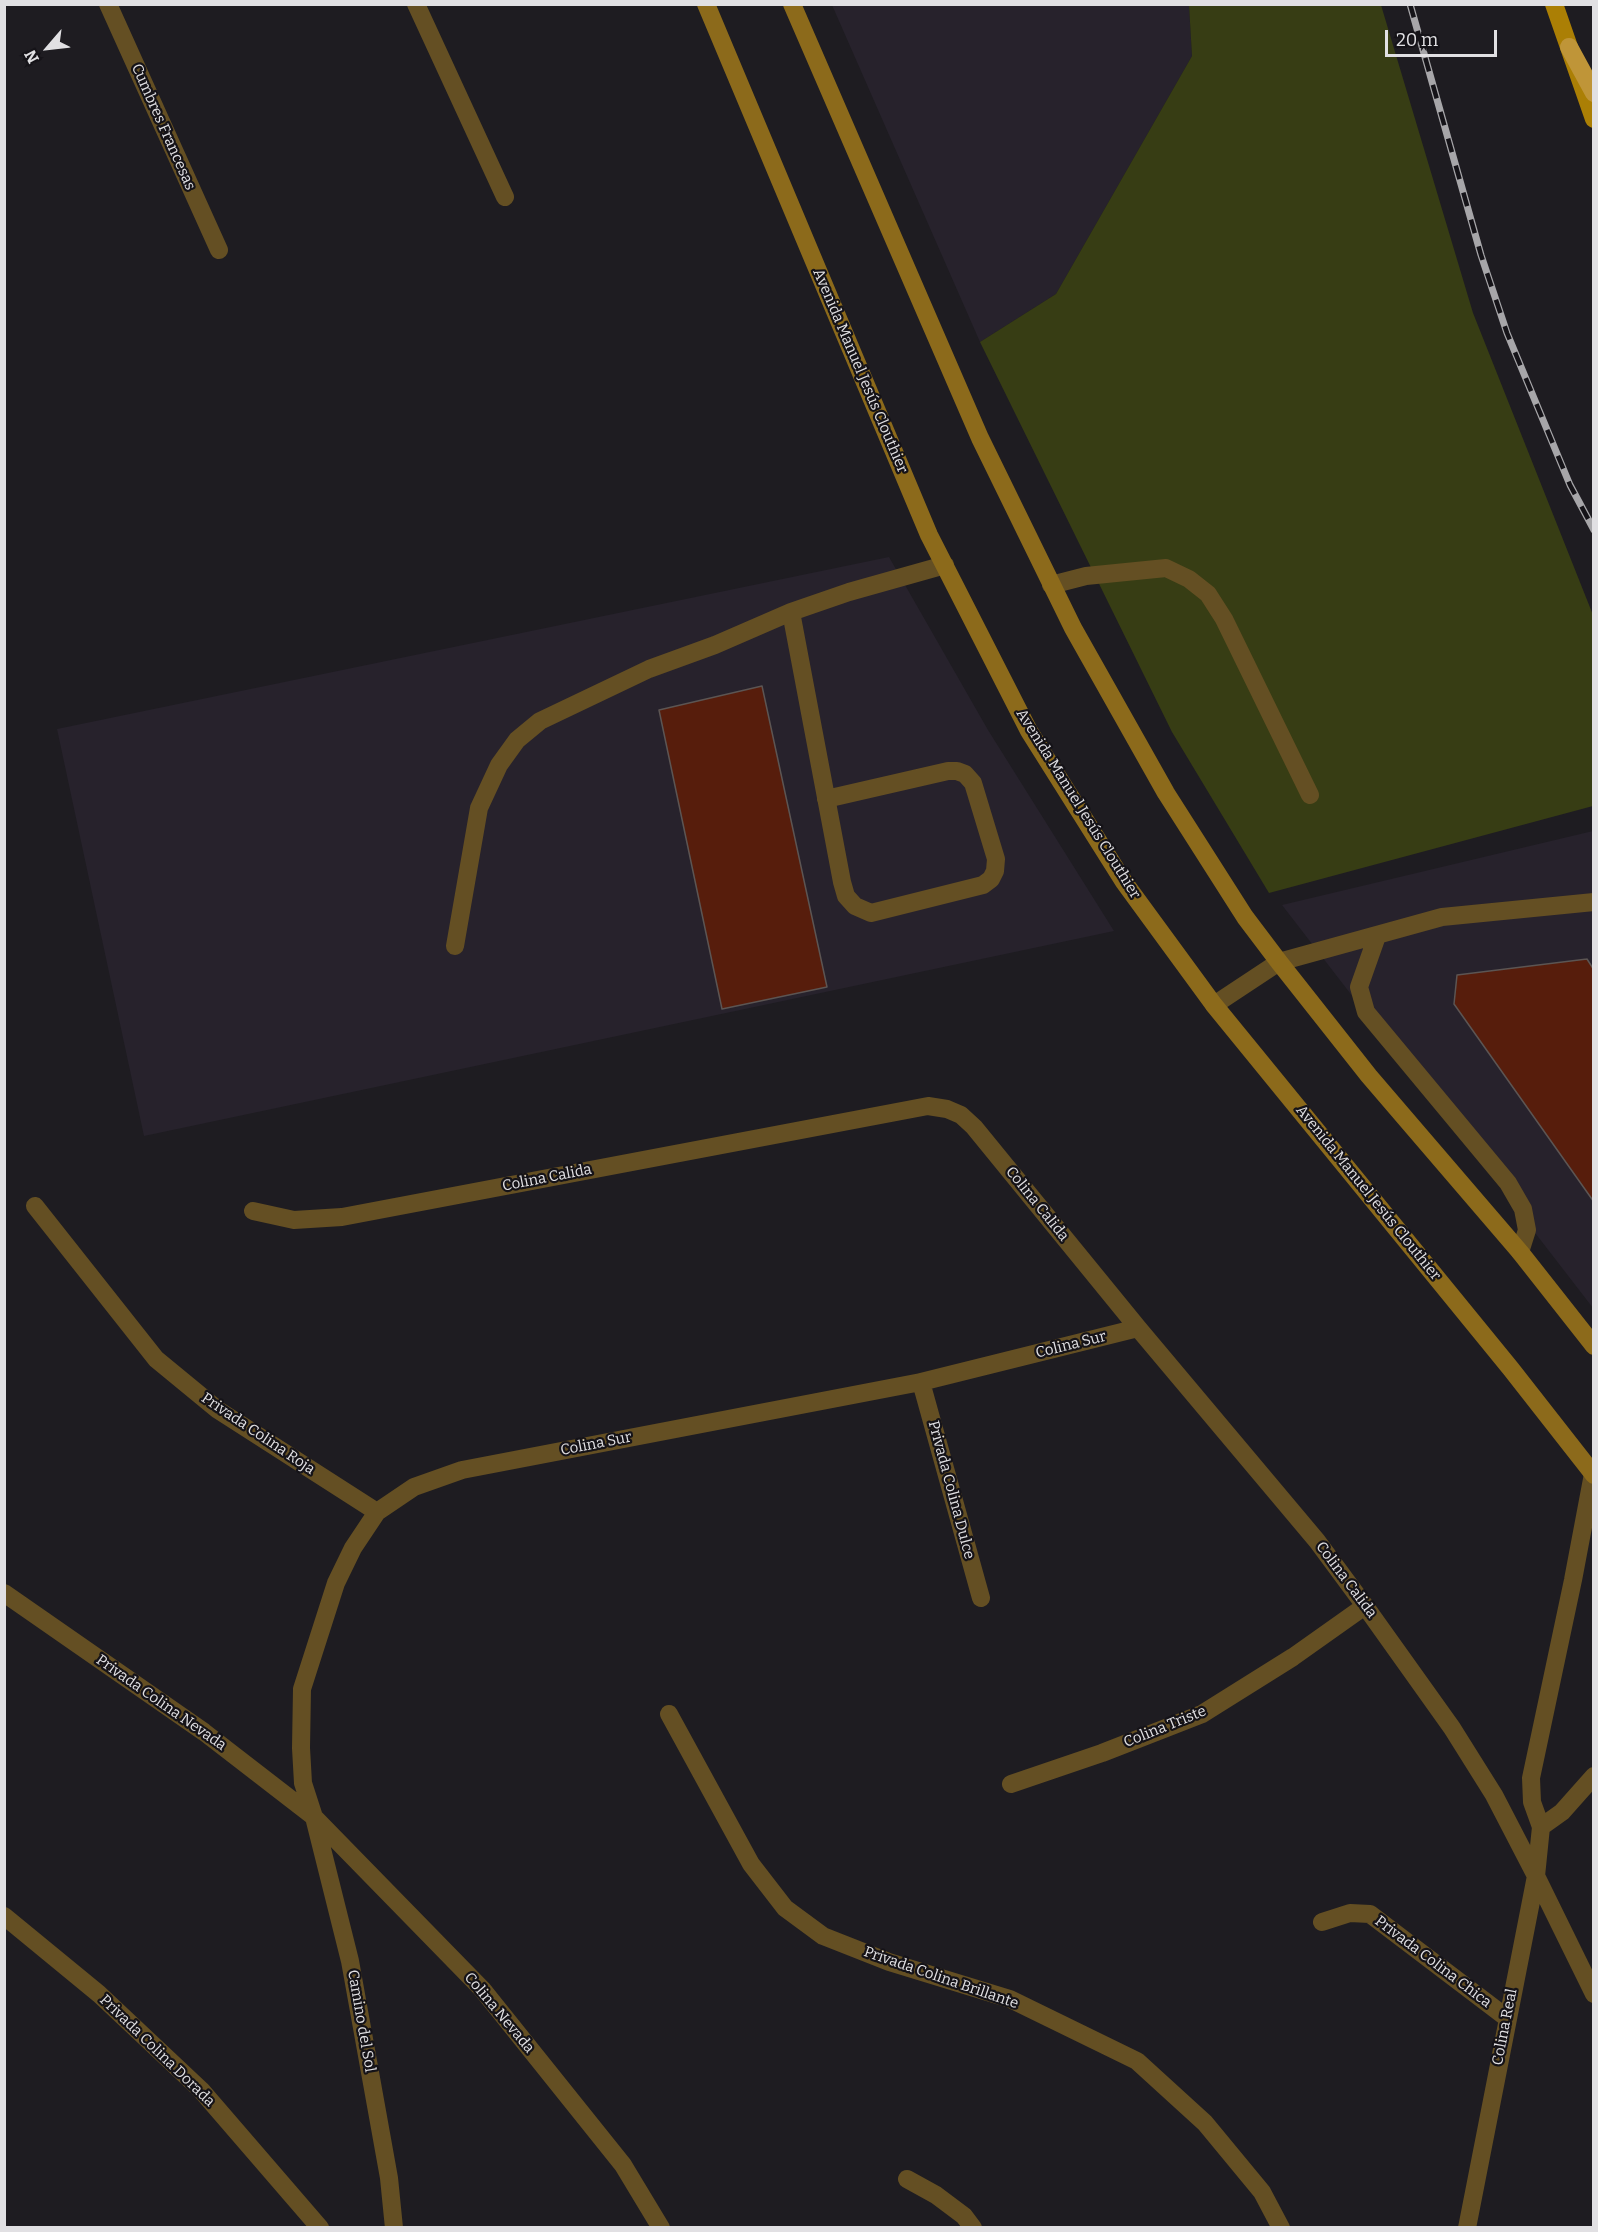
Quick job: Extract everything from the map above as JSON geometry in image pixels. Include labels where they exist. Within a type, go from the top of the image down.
[{"type":"highway","points":[[1569,47],[1593,93]]},
{"type":"main road","points":[[1554,4],[1593,119]]},
{"type":"street","name":"Cumbres Francesas","points":[[108,4],[219,250]]},
{"type":"street","points":[[416,4],[505,197]]},
{"type":"street","name":"Avenida Manuel Jesús Clouthier","points":[[706,4],[930,535],[1029,731],[1124,882],[1214,1005],[1511,1369],[1593,1474]]},
{"type":"street","points":[[792,4],[980,438],[1073,628],[1166,793],[1245,917],[1278,962],[1369,1076],[1520,1252],[1593,1346]]},
{"type":"street","points":[[455,946],[479,808],[499,765],[517,740],[540,721],[649,669],[715,645],[791,612],[849,592],[945,566]]},
{"type":"street","points":[[1051,585],[1086,576],[1166,568],[1189,579],[1208,594],[1224,619],[1310,795]]},
{"type":"street","points":[[791,612],[826,799],[842,882],[846,896],[855,906],[871,913],[983,885],[991,879],[995,871],[996,859],[973,783],[965,774],[948,771],[826,799]]},
{"type":"street","points":[[1214,1005],[1278,962],[1442,917],[1593,902]]},
{"type":"street","points":[[1377,936],[1359,987],[1366,1012],[1508,1183],[1523,1209],[1527,1230],[1520,1252]]},
{"type":"street","name":"Colina Calida","points":[[253,1211],[294,1220],[342,1217],[928,1106],[947,1109],[961,1115],[974,1127],[1138,1328],[1317,1541],[1365,1606],[1452,1728],[1494,1795],[1593,1994]]},
{"type":"street","name":"Privada Colina Roja","points":[[35,1206],[156,1359],[218,1410],[377,1512]]},
{"type":"street","name":"Colina Sur","points":[[314,1817],[303,1783],[302,1689],[336,1583],[353,1548],[377,1512],[414,1487],[462,1470],[921,1382],[1138,1328]]},
{"type":"street","name":"Privada Colina Dulce","points":[[921,1382],[981,1599]]},
{"type":"street","name":"Colina Real","points":[[1467,2228],[1536,1876],[1541,1827],[1532,1802],[1530,1778],[1573,1580],[1593,1474]]},
{"type":"street","name":"Privada Colina Nevada","points":[[4,1593],[204,1732],[314,1817]]},
{"type":"street","name":"Colina Triste","points":[[1011,1784],[1102,1753],[1202,1714],[1293,1657],[1365,1606]]},
{"type":"street","name":"Privada Colina Brillante","points":[[669,1714],[751,1864],[785,1908],[823,1936],[889,1962],[1010,1999],[1137,2061],[1205,2123],[1262,2192],[1281,2228]]},
{"type":"street","points":[[1541,1827],[1562,1812],[1593,1776]]},
{"type":"street","name":"Camino del Sol","points":[[314,1817],[350,1961],[389,2178],[394,2228]]},
{"type":"street","name":"Colina Nevada","points":[[314,1817],[482,1989],[623,2164],[661,2228]]},
{"type":"street","name":"Privada Colina Chica","points":[[1322,1922],[1350,1912],[1370,1914],[1507,2018]]},
{"type":"street","name":"Privada Colina Dorada","points":[[4,1916],[99,1994],[201,2090],[320,2228]]},
{"type":"street","points":[[907,2179],[936,2195],[964,2216],[973,2228]]},
{"type":"shaded area","points":[[832,5],[1189,5],[1192,56],[1056,294],[980,342]]},
{"type":"shaded area","points":[[889,557],[988,730],[1114,931],[144,1136],[57,729]]},
{"type":"shaded area","points":[[1593,831],[1593,1308],[1282,905]]},
{"type":"green space","points":[[1189,5],[1381,5],[1473,313],[1593,615],[1593,806],[1269,893],[1172,732],[980,342],[1056,294],[1192,56]]},
{"type":"building","points":[[762,686],[827,987],[722,1009],[659,710]]},
{"type":"building","points":[[1587,959],[1594,970],[1594,1202],[1454,1004],[1457,975]]},
{"type":"railway","points":[[1410,4],[1481,255],[1507,333],[1570,485],[1594,530]]}]
